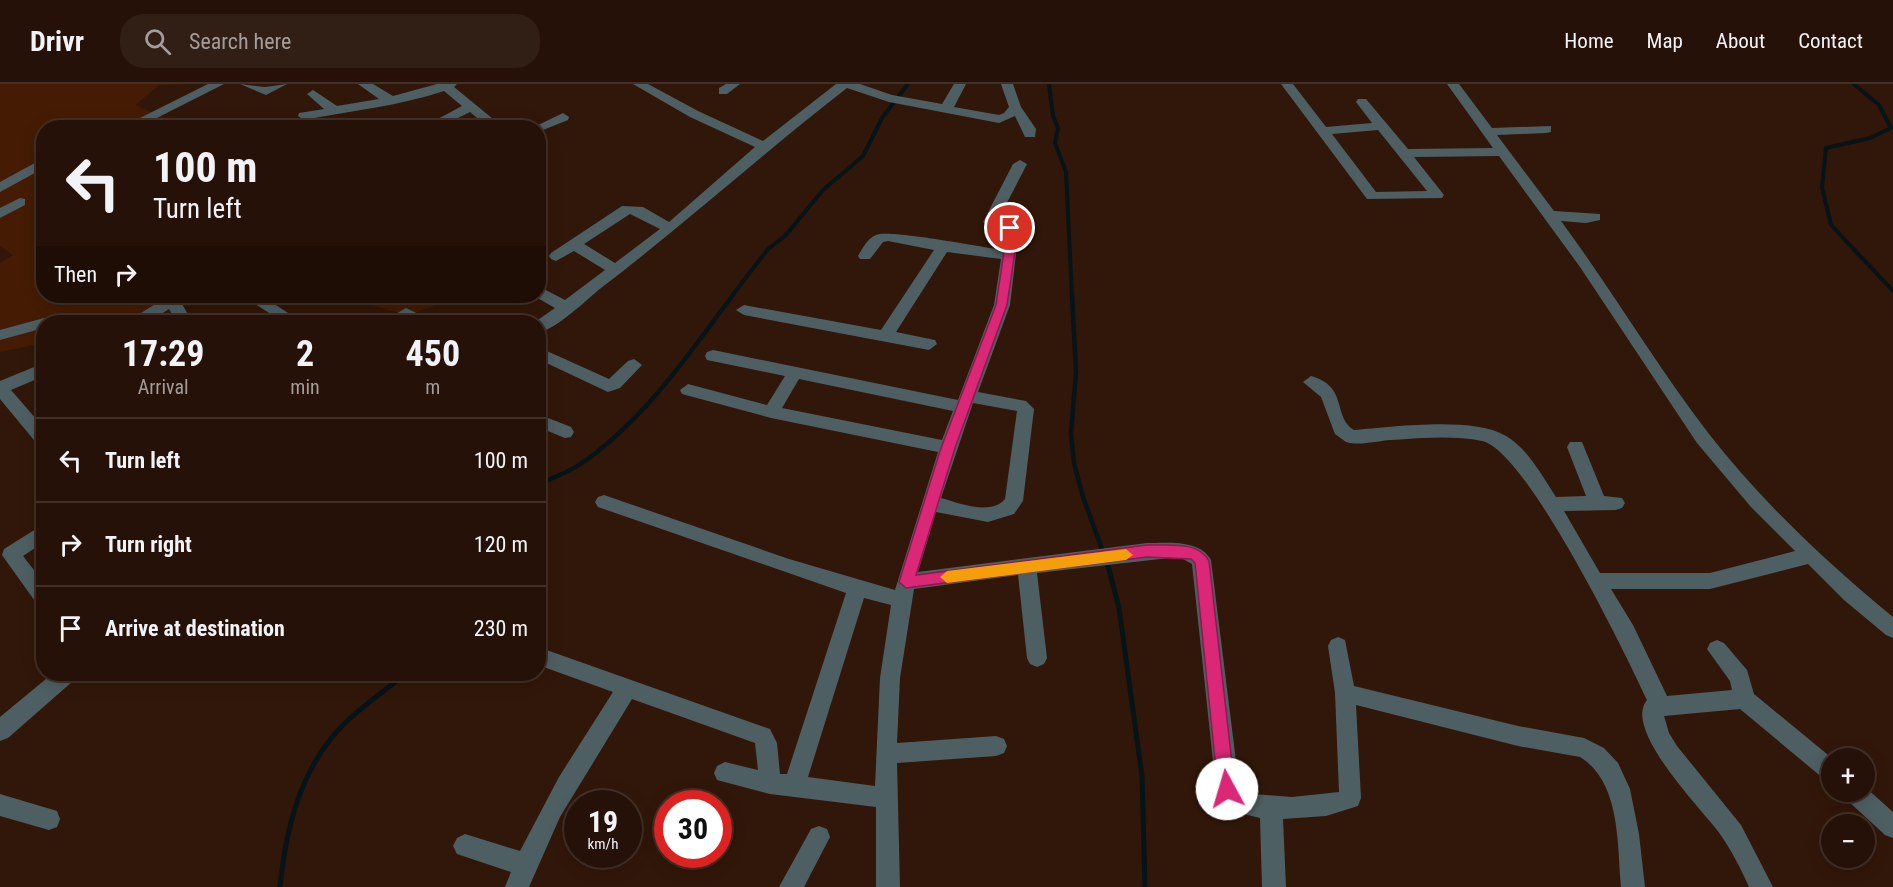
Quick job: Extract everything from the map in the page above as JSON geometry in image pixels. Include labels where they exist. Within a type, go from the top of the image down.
[{"type":"street","points":[[143,120],[218,84]]},
{"type":"street","points":[[246,84],[263,91],[281,84]]},
{"type":"street","points":[[364,84],[390,100]]},
{"type":"street","points":[[639,84],[694,114],[764,146]]},
{"type":"street","points":[[546,322],[670,229],[764,146],[846,84],[889,98],[999,119],[1009,116],[1015,107]]},
{"type":"street","points":[[946,109],[960,84]]},
{"type":"street","points":[[1007,84],[1015,107],[1030,129],[1030,135]]},
{"type":"street","points":[[1287,84],[1371,195],[1437,195],[1362,102]]},
{"type":"street","points":[[1453,84],[1549,215],[1703,438],[1757,502],[1811,555],[1893,628]]},
{"type":"street","points":[[304,116],[423,94],[447,85],[488,120]]},
{"type":"street","points":[[313,94],[335,111]]},
{"type":"street","points":[[443,120],[471,106]]},
{"type":"street","points":[[546,124],[563,117]]},
{"type":"street","points":[[1322,131],[1382,126]]},
{"type":"street","points":[[1488,132],[1546,129]]},
{"type":"street","points":[[1404,153],[1503,152]]},
{"type":"street","points":[[888,887],[886,754],[890,678],[904,591],[948,448],[1002,305],[1012,229],[990,222],[1020,164]]},
{"type":"street","points":[[0,188],[36,167]]},
{"type":"street","points":[[0,214],[20,202]]},
{"type":"street","points":[[556,256],[623,210],[631,208],[670,229]]},
{"type":"street","points":[[1549,215],[1586,219],[1595,217]]},
{"type":"street","points":[[865,256],[878,239],[887,236],[943,247],[1009,255]]},
{"type":"street","points":[[574,244],[615,270]]},
{"type":"street","points":[[886,336],[895,318],[943,247]]},
{"type":"street","points":[[546,296],[567,308]]},
{"type":"street","points":[[150,315],[168,303]]},
{"type":"street","points":[[262,303],[282,315]]},
{"type":"street","points":[[744,310],[929,344]]},
{"type":"street","points":[[0,335],[36,325]]},
{"type":"street","points":[[546,355],[608,386],[614,384],[634,365]]},
{"type":"street","points":[[713,356],[965,402],[1020,405],[1026,409],[1014,501],[1004,512],[994,515],[930,503]]},
{"type":"street","points":[[36,372],[0,388],[36,431]]},
{"type":"street","points":[[771,412],[795,372]]},
{"type":"street","points":[[1311,382],[1328,395],[1339,430],[1345,435],[1352,437],[1460,433],[1499,439],[1509,446],[1550,504],[1626,632],[1660,705]]},
{"type":"street","points":[[688,390],[771,412],[948,448]]},
{"type":"street","points":[[546,424],[565,432]]},
{"type":"street","points":[[1575,447],[1597,502]]},
{"type":"street","points":[[604,502],[857,589],[904,591],[1028,566],[1147,551],[1185,552],[1196,555],[1202,561],[1228,796],[1240,805],[1272,810],[1339,802],[1350,798],[1345,693],[1338,646]]},
{"type":"street","points":[[1550,504],[1616,503]]},
{"type":"street","points":[[36,537],[11,555],[36,588]]},
{"type":"street","points":[[1595,581],[1710,581],[1811,555]]},
{"type":"street","points":[[1028,566],[1037,658]]},
{"type":"street","points":[[794,787],[857,589]]},
{"type":"street","points":[[1717,649],[1740,677],[1743,699],[1821,763]]},
{"type":"street","points":[[546,659],[762,736],[766,743],[770,783]]},
{"type":"street","points":[[0,731],[58,681]]},
{"type":"street","points":[[517,887],[525,864],[574,773],[627,688]]},
{"type":"street","points":[[1345,693],[1590,752],[1610,770],[1619,789],[1628,834],[1633,887]]},
{"type":"street","points":[[1743,699],[1660,705],[1653,707],[1652,715],[1671,756],[1728,825],[1750,862],[1761,887]]},
{"type":"street","points":[[886,754],[996,746]]},
{"type":"street","points":[[725,773],[794,787],[887,798]]},
{"type":"street","points":[[1866,802],[1893,827]]},
{"type":"street","points":[[0,805],[49,819]]},
{"type":"street","points":[[1272,810],[1274,887]]},
{"type":"street","points":[[791,887],[819,837]]},
{"type":"street","points":[[465,846],[525,864]]},
{"type":"shaded area","points":[[0,84],[190,84],[159,85],[135,105],[170,120],[36,120],[36,303],[153,303],[155,314],[36,315],[36,344],[0,352],[0,263],[13,255],[0,246]]},
{"type":"shaded area","points":[[364,303],[442,303],[408,315]]},
{"type":"waterway","points":[[732,296],[768,249],[785,236],[823,190],[863,156],[882,118],[908,84]]},
{"type":"waterway","points":[[1049,84],[1053,116],[1058,128],[1055,143],[1066,172],[1072,296]]},
{"type":"waterway","points":[[1854,84],[1879,105],[1891,128],[1870,138],[1826,148],[1822,187],[1831,225],[1893,291]]},
{"type":"waterway","points":[[546,481],[579,465],[624,429],[681,364],[733,295]]},
{"type":"waterway","points":[[1072,295],[1076,372],[1071,434],[1074,463],[1083,497],[1106,560]]},
{"type":"waterway","points":[[1106,558],[1119,608],[1142,776],[1145,887]]},
{"type":"waterway","points":[[280,887],[286,842],[298,799],[317,759],[344,724],[396,681]]},
{"type":"slow traffic","points":[[947,577],[1126,555]]},
{"type":"route","points":[[1010,228],[1013,231],[1002,305],[948,448],[906,582],[1147,551],[1185,552],[1196,555],[1202,561],[1227,789]]}]
